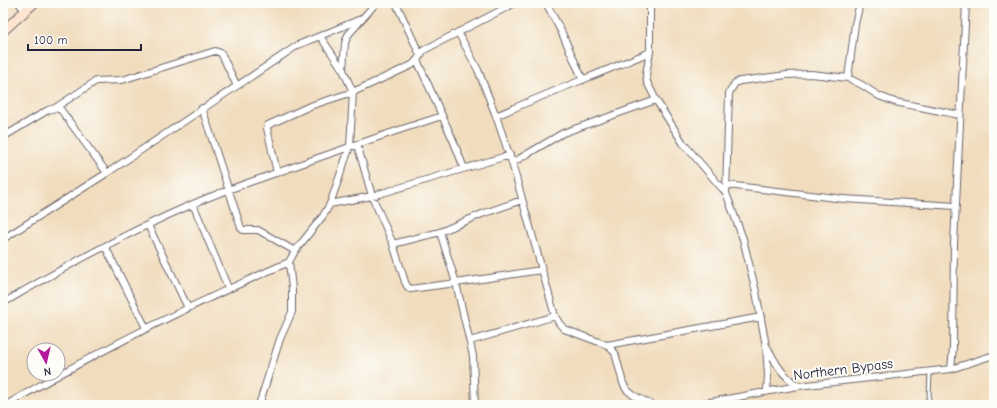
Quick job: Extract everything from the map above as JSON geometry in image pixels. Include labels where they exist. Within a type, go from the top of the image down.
[{"type":"main road","points":[[3,31],[34,3]]},
{"type":"street","points":[[19,3],[25,11]]},
{"type":"street","points":[[343,70],[345,42],[348,35],[376,3]]},
{"type":"street","points":[[396,3],[464,168]]},
{"type":"street","points":[[277,172],[267,128],[268,125],[310,106],[353,92],[412,65],[424,50],[515,3]]},
{"type":"street","points":[[546,3],[561,31],[583,80]]},
{"type":"street","points":[[650,3],[650,52],[646,74],[647,82],[656,100],[683,143],[726,193],[743,239],[756,292],[766,346],[768,375],[767,391]]},
{"type":"street","points":[[848,78],[854,24],[860,3]]},
{"type":"street","points":[[951,369],[953,348],[956,206],[966,3]]},
{"type":"street","points":[[3,239],[107,173],[298,45],[362,19]]},
{"type":"street","points":[[458,32],[478,70],[510,155],[555,316],[564,329],[607,345],[614,353],[626,389],[633,395],[652,405]]},
{"type":"street","points":[[259,405],[280,338],[292,312],[292,289],[289,262],[295,251],[323,216],[330,204],[350,146],[353,92],[343,70],[320,36]]},
{"type":"street","points":[[3,136],[48,110],[55,108],[96,81],[122,80],[215,51],[221,52],[236,86]]},
{"type":"street","points":[[496,116],[650,52]]},
{"type":"street","points":[[726,193],[729,93],[735,83],[740,81],[788,75],[811,74],[848,78],[879,96],[895,102],[960,115]]},
{"type":"street","points":[[512,162],[560,135],[656,100]]},
{"type":"street","points":[[55,108],[61,110],[107,173]]},
{"type":"street","points":[[202,108],[242,229],[258,230],[295,251]]},
{"type":"street","points":[[3,303],[41,280],[105,246],[193,204],[350,146],[442,116]]},
{"type":"street","points":[[357,144],[372,196],[393,244],[405,282],[410,289],[456,284],[541,270]]},
{"type":"street","points":[[330,204],[372,196],[510,155]]},
{"type":"street","points":[[727,185],[844,199],[956,206]]},
{"type":"street","points":[[393,244],[440,232],[482,214],[522,200]]},
{"type":"street","points":[[193,204],[228,288]]},
{"type":"street","points":[[148,225],[188,308]]},
{"type":"street","points":[[440,232],[456,284],[470,341],[474,362],[475,405]]},
{"type":"street","points":[[105,246],[146,328]]},
{"type":"street","points":[[6,405],[67,369],[146,328],[228,288],[289,262]]},
{"type":"street","points":[[470,341],[555,316]]},
{"type":"street","points":[[607,345],[761,317]]},
{"type":"street","points":[[766,346],[781,372],[787,379],[798,386]]},
{"type":"street","name":"Northern Bypass","points":[[694,405],[798,386],[951,369],[994,355]]},
{"type":"street","points":[[731,398],[732,405]]},
{"type":"lane","points":[[924,405],[929,398],[930,371]]}]
